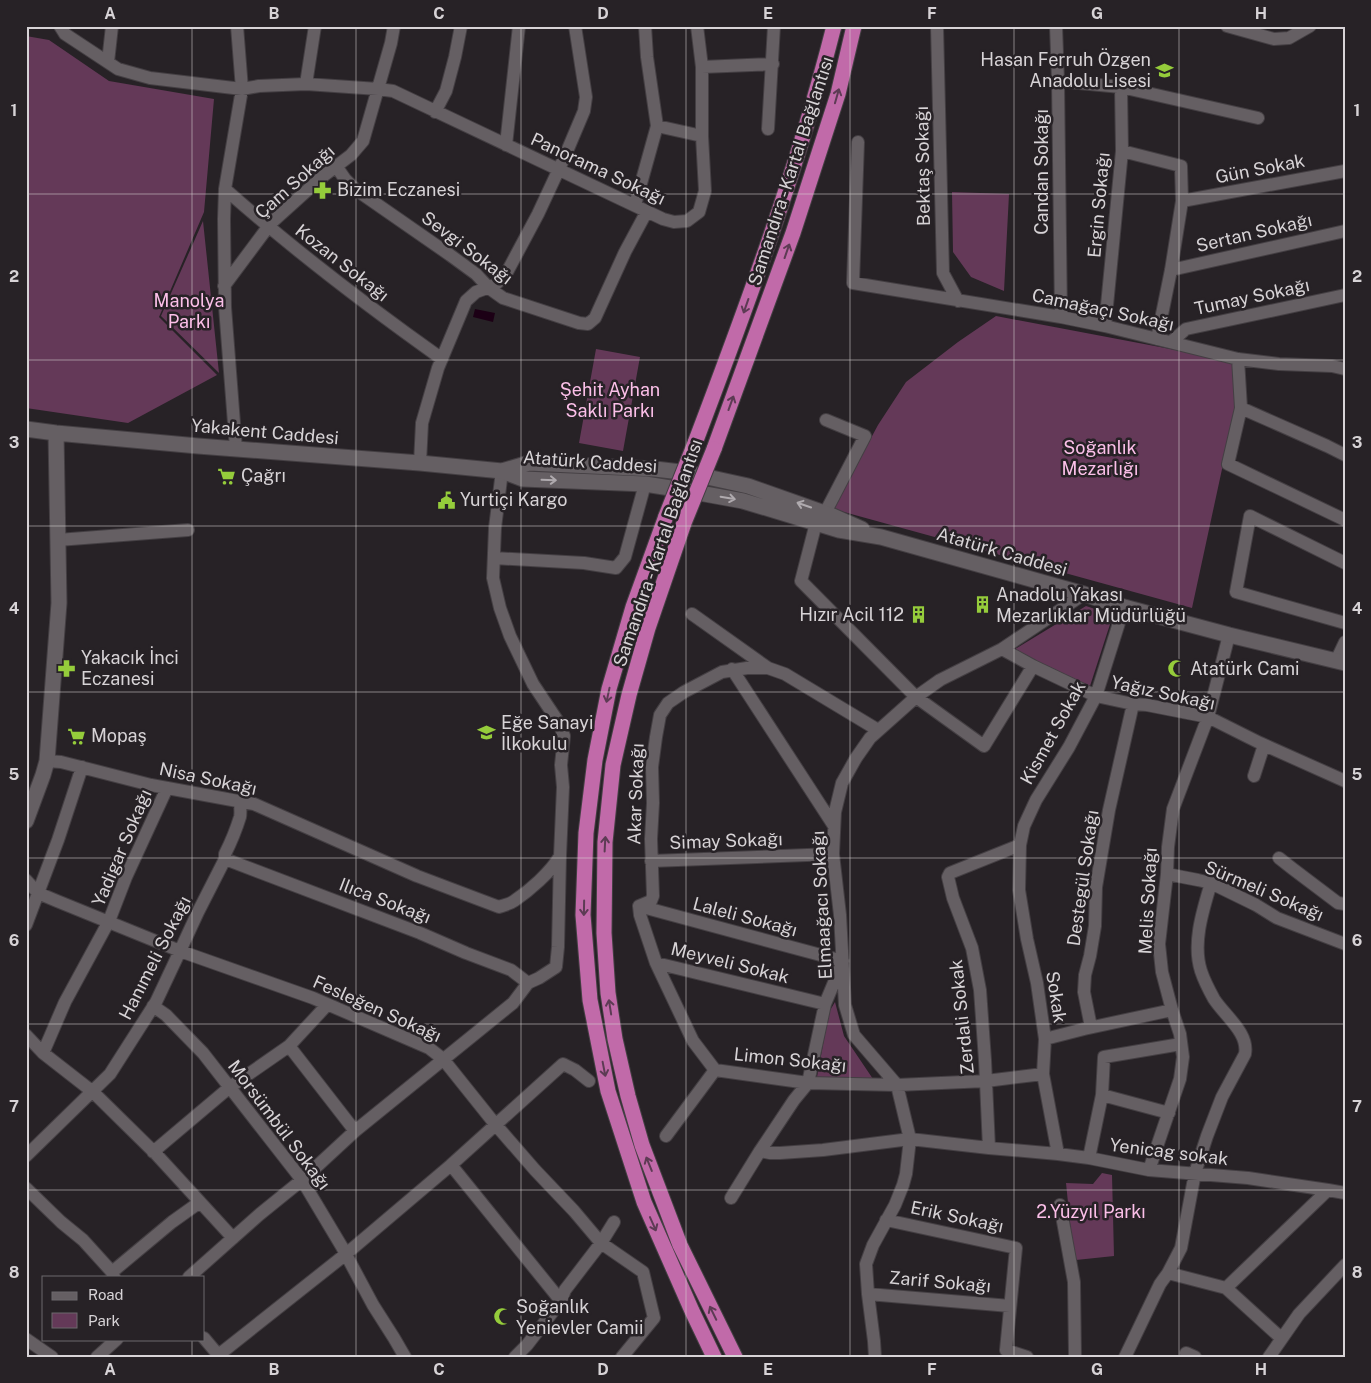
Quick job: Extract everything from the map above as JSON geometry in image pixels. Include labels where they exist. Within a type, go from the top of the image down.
[{"type":"highway","name":"Samandıra - Kartal Bağlantısı","points":[[714,1357],[644,1202],[608,1091],[590,1000],[583,915],[586,833],[595,760],[609,690],[633,607],[731,348],[794,168],[820,82],[834,26]]},
{"type":"highway","name":"Samandıra - Kartal Bağlantısı","points":[[735,1357],[680,1245],[642,1145],[628,1096],[615,1039],[608,993],[604,933],[605,842],[613,765],[629,695],[648,628],[684,523],[714,449],[793,234],[838,94],[854,26]]},
{"type":"highway","points":[[692,1311],[709,1357]]},
{"type":"street","name":"Panorama Sokağı","points":[[60,26],[65,34],[118,69],[150,78],[242,88],[306,84],[393,91],[662,219],[674,222],[687,221],[699,212],[705,191],[702,136],[702,66],[697,26]]},
{"type":"street","points":[[108,62],[112,26]]},
{"type":"street","points":[[236,449],[224,286],[225,189],[242,88],[237,26]]},
{"type":"street","points":[[306,84],[315,26]]},
{"type":"street","name":"Çam Sokağı","points":[[224,286],[268,227],[322,177],[351,155],[363,141],[394,26]]},
{"type":"street","points":[[435,112],[446,91],[461,26]]},
{"type":"street","points":[[506,145],[519,26]]},
{"type":"street","points":[[420,463],[422,423],[442,359],[466,302],[476,292],[495,285],[506,274],[538,214],[584,111],[586,97],[575,26]]},
{"type":"street","points":[[634,205],[657,126],[647,57],[645,26]]},
{"type":"street","points":[[768,129],[774,26]]},
{"type":"street","name":"Bektaş Sokağı","points":[[937,26],[943,273],[958,301]]},
{"type":"street","name":"Candan Sokağı","points":[[1056,26],[1060,317]]},
{"type":"street","points":[[1227,26],[1274,39],[1289,38],[1310,26]]},
{"type":"street","points":[[702,66],[773,64]]},
{"type":"street","points":[[1058,81],[1121,86],[1258,118]]},
{"type":"street","name":"Ergin Sokağı","points":[[1105,326],[1122,152],[1121,86]]},
{"type":"street","points":[[657,126],[702,136]]},
{"type":"street","name":"Camağaçı Sokağı","points":[[858,142],[853,283],[1060,317],[1105,326],[1238,359],[1279,364],[1341,366]]},
{"type":"street","points":[[1122,152],[1181,166],[1182,201],[1157,339]]},
{"type":"street","name":"Sevgi Sokağı","points":[[336,166],[354,189],[476,274],[489,288],[503,298],[580,323],[588,324],[596,318],[625,252],[647,211]]},
{"type":"street","name":"Gün Sokak","points":[[1182,201],[1345,171]]},
{"type":"street","name":"Kozan Sokağı","points":[[225,189],[268,227],[336,282],[442,359]]},
{"type":"street","name":"Sertan Sokağı","points":[[1171,270],[1345,231]]},
{"type":"street","name":"Tumay Sokağı","points":[[1171,342],[1186,329],[1345,294]]},
{"type":"street","points":[[1238,359],[1241,408],[1228,464],[1345,520]]},
{"type":"street","points":[[1241,408],[1345,455]]},
{"type":"street","points":[[826,420],[865,436],[820,518],[801,580],[916,697],[984,746],[1033,666]]},
{"type":"street","name":"Yakakent Caddesi","points":[[26,429],[502,471]]},
{"type":"street","points":[[26,821],[44,775],[47,761],[59,603],[56,433]]},
{"type":"street","name":"Atatürk Caddesi","points":[[502,471],[529,463],[655,469],[689,473],[748,486],[820,518],[839,530],[881,537],[1124,607],[1340,662]]},
{"type":"street","points":[[191,1276],[302,1180],[354,1131],[513,1003],[528,983],[556,967],[563,787],[561,765],[564,736],[559,723],[533,684],[510,636],[500,608],[493,578],[495,528],[502,471]]},
{"type":"street","name":"Atatürk Caddesi","points":[[502,471],[523,479],[645,484],[743,501],[820,518]]},
{"type":"street","points":[[494,558],[584,563],[616,568],[625,557],[645,484]]},
{"type":"street","points":[[1345,563],[1250,516],[1236,592],[1345,623]]},
{"type":"street","points":[[58,540],[188,530]]},
{"type":"street","name":"Elmaağacı Sokağı","points":[[910,1139],[897,1085],[854,1035],[845,1005],[840,915],[833,854],[835,812],[842,783],[870,738],[916,697],[940,680],[1002,648],[1084,594]]},
{"type":"street","name":"Kismet Sokak","points":[[1020,845],[1024,826],[1036,800],[1069,747],[1096,696],[1124,607]]},
{"type":"street","points":[[692,614],[768,668]]},
{"type":"street","name":"Melis Sokağı","points":[[1149,1170],[1180,1079],[1183,1057],[1180,1034],[1162,972],[1159,944],[1173,809],[1208,717],[1229,635]]},
{"type":"street","points":[[1340,662],[1345,642]]},
{"type":"street","name":"Yağız Sokağı","points":[[1002,648],[1033,666],[1096,696],[1208,717],[1264,745],[1345,780]]},
{"type":"street","name":"Akar Sokağı","points":[[639,906],[651,901],[653,896],[651,839],[652,767],[660,715],[668,704],[684,692],[722,672],[747,668],[768,668],[785,674],[878,730]]},
{"type":"street","points":[[732,670],[834,826]]},
{"type":"street","name":"Destegül Sokağı","points":[[1091,1027],[1084,992],[1085,975],[1096,926],[1096,887],[1109,810],[1133,704]]},
{"type":"street","points":[[1254,776],[1264,745]]},
{"type":"street","name":"Nisa Sokağı","points":[[47,761],[61,762],[167,788],[254,804],[417,876],[500,907],[513,902],[545,875],[560,856]]},
{"type":"street","points":[[26,925],[58,840],[82,767]]},
{"type":"street","name":"Yadigar Sokağı","points":[[43,1053],[65,1002],[109,921],[126,877],[167,788]]},
{"type":"street","name":"Hanımeli Sokağı","points":[[26,1156],[110,1074],[153,1006],[225,859],[225,854],[241,816],[240,801]]},
{"type":"street","name":"Sokak","points":[[1020,845],[1019,890],[1037,983],[1045,1039],[1043,1074],[1058,1154]]},
{"type":"street","name":"Zerdali Sokak","points":[[989,1148],[980,990],[972,948],[953,898],[948,877],[950,873],[1020,845]]},
{"type":"street","name":"Simay Sokağı","points":[[652,861],[833,854]]},
{"type":"street","points":[[1279,858],[1338,903],[1345,904]]},
{"type":"street","name":"Ilıca Sokağı","points":[[225,859],[420,933],[510,970],[528,983]]},
{"type":"street","name":"Sürmeli Sokağı","points":[[1167,874],[1211,883],[1256,905],[1277,918],[1345,944]]},
{"type":"street","name":"Fesleğen Sokağı","points":[[26,880],[38,893],[180,951],[313,998],[429,1048],[443,1059],[495,1124],[601,1243],[644,1272],[654,1318],[622,1357]]},
{"type":"street","points":[[1125,1357],[1160,1284],[1181,1248],[1195,1173],[1207,1136],[1222,1097],[1246,1048],[1245,1040],[1214,998],[1201,971],[1198,957],[1199,932],[1211,883]]},
{"type":"street","name":"Limon Sokağı","points":[[639,906],[640,915],[656,963],[692,1041],[715,1070],[808,1083],[897,1085],[986,1081],[1043,1074]]},
{"type":"street","name":"Laleli Sokağı","points":[[639,906],[843,961]]},
{"type":"street","points":[[731,1198],[760,1150],[808,1083],[825,1004],[843,961]]},
{"type":"street","name":"Meyveli Sokak","points":[[656,963],[825,1004]]},
{"type":"street","points":[[153,1152],[230,1087],[289,1046],[327,1005]]},
{"type":"street","name":"Morsümbül Sokağı","points":[[153,1006],[166,1015],[203,1053],[302,1180],[346,1254],[373,1305],[405,1357]]},
{"type":"street","points":[[1045,1039],[1172,1010]]},
{"type":"street","points":[[26,1034],[43,1053],[93,1092],[153,1152],[233,1238]]},
{"type":"street","points":[[1089,1158],[1102,1095],[1104,1057],[1181,1044]]},
{"type":"street","points":[[289,1046],[354,1131]]},
{"type":"street","points":[[205,1339],[218,1356],[346,1254],[451,1165],[563,1064],[575,1070],[589,1081]]},
{"type":"street","points":[[666,1136],[715,1070]]},
{"type":"street","points":[[1102,1095],[1169,1112]]},
{"type":"street","points":[[876,1356],[866,1274],[868,1259],[903,1185],[910,1139]]},
{"type":"street","name":"Yenicag sokak","points":[[760,1150],[770,1153],[815,1151],[910,1139],[1089,1158],[1149,1170],[1248,1178],[1345,1194]]},
{"type":"street","points":[[451,1165],[561,1301]]},
{"type":"street","points":[[26,1188],[61,1222],[84,1240],[113,1275],[172,1222],[200,1202]]},
{"type":"street","points":[[1226,1288],[1328,1190]]},
{"type":"street","points":[[1060,1205],[1074,1282],[1075,1357]]},
{"type":"street","name":"Erik Sokağı","points":[[886,1220],[1016,1248],[1006,1350],[1027,1357]]},
{"type":"street","points":[[515,1357],[561,1301],[564,1290],[601,1243],[614,1222]]},
{"type":"street","points":[[1268,1357],[1299,1314],[1345,1265]]},
{"type":"street","points":[[1168,1273],[1226,1288],[1281,1338]]},
{"type":"street","name":"Zarif Sokağı","points":[[868,1294],[1010,1306]]},
{"type":"street","points":[[26,1339],[52,1357]]},
{"type":"street","points":[[97,1357],[117,1340]]},
{"type":"green space","points":[[26,36],[49,40],[109,81],[214,99],[204,212],[159,317],[217,375],[128,423],[26,408]]},
{"type":"green space","points":[[952,192],[1009,194],[1004,291],[971,277],[953,252]]},
{"type":"green space","name":"Manolya Parkı","points":[[203,221],[219,373],[161,316]]},
{"type":"green space","name":"Soğanlık Mezarlığı","points":[[996,316],[1181,351],[1231,363],[1238,374],[1235,409],[1192,608],[833,509],[878,425],[906,382],[958,342]]},
{"type":"green space","name":"Şehit Ayhan Saklı Parkı","points":[[596,349],[640,357],[623,451],[579,443]]},
{"type":"green space","points":[[1086,606],[1113,615],[1090,686],[1012,651]]},
{"type":"green space","points":[[835,1002],[844,1036],[873,1079],[817,1077],[829,1012]]},
{"type":"green space","name":"2.Yüzyıl Parkı","points":[[1102,1173],[1112,1175],[1114,1256],[1076,1260],[1073,1252],[1066,1183],[1093,1184]]},
{"type":"shaded area","points":[[475,309],[495,313],[493,322],[473,317]]},
{"type":"place","name":"Hasan Ferruh Özgen Anadolu Lisesi","points":[[1165,70]]},
{"type":"place","name":"Bizim Eczanesi","points":[[323,190]]},
{"type":"place","name":"Çağrı","points":[[227,476]]},
{"type":"place","name":"Yurtiçi Kargo","points":[[446,500]]},
{"type":"place","name":"Anadolu Yakası Mezarlıklar Müdürlüğü","points":[[982,605]]},
{"type":"place","name":"Hızır Acil 112","points":[[918,615]]},
{"type":"place","name":"Yakacık İnci Eczanesi","points":[[67,668]]},
{"type":"place","name":"Atatürk Cami","points":[[1176,669]]},
{"type":"place","name":"Eğe Sanayi İlkokulu","points":[[487,733]]},
{"type":"place","name":"Mopaş","points":[[77,736]]},
{"type":"place","name":"Soğanlık Yenievler Camii","points":[[502,1317]]}]
